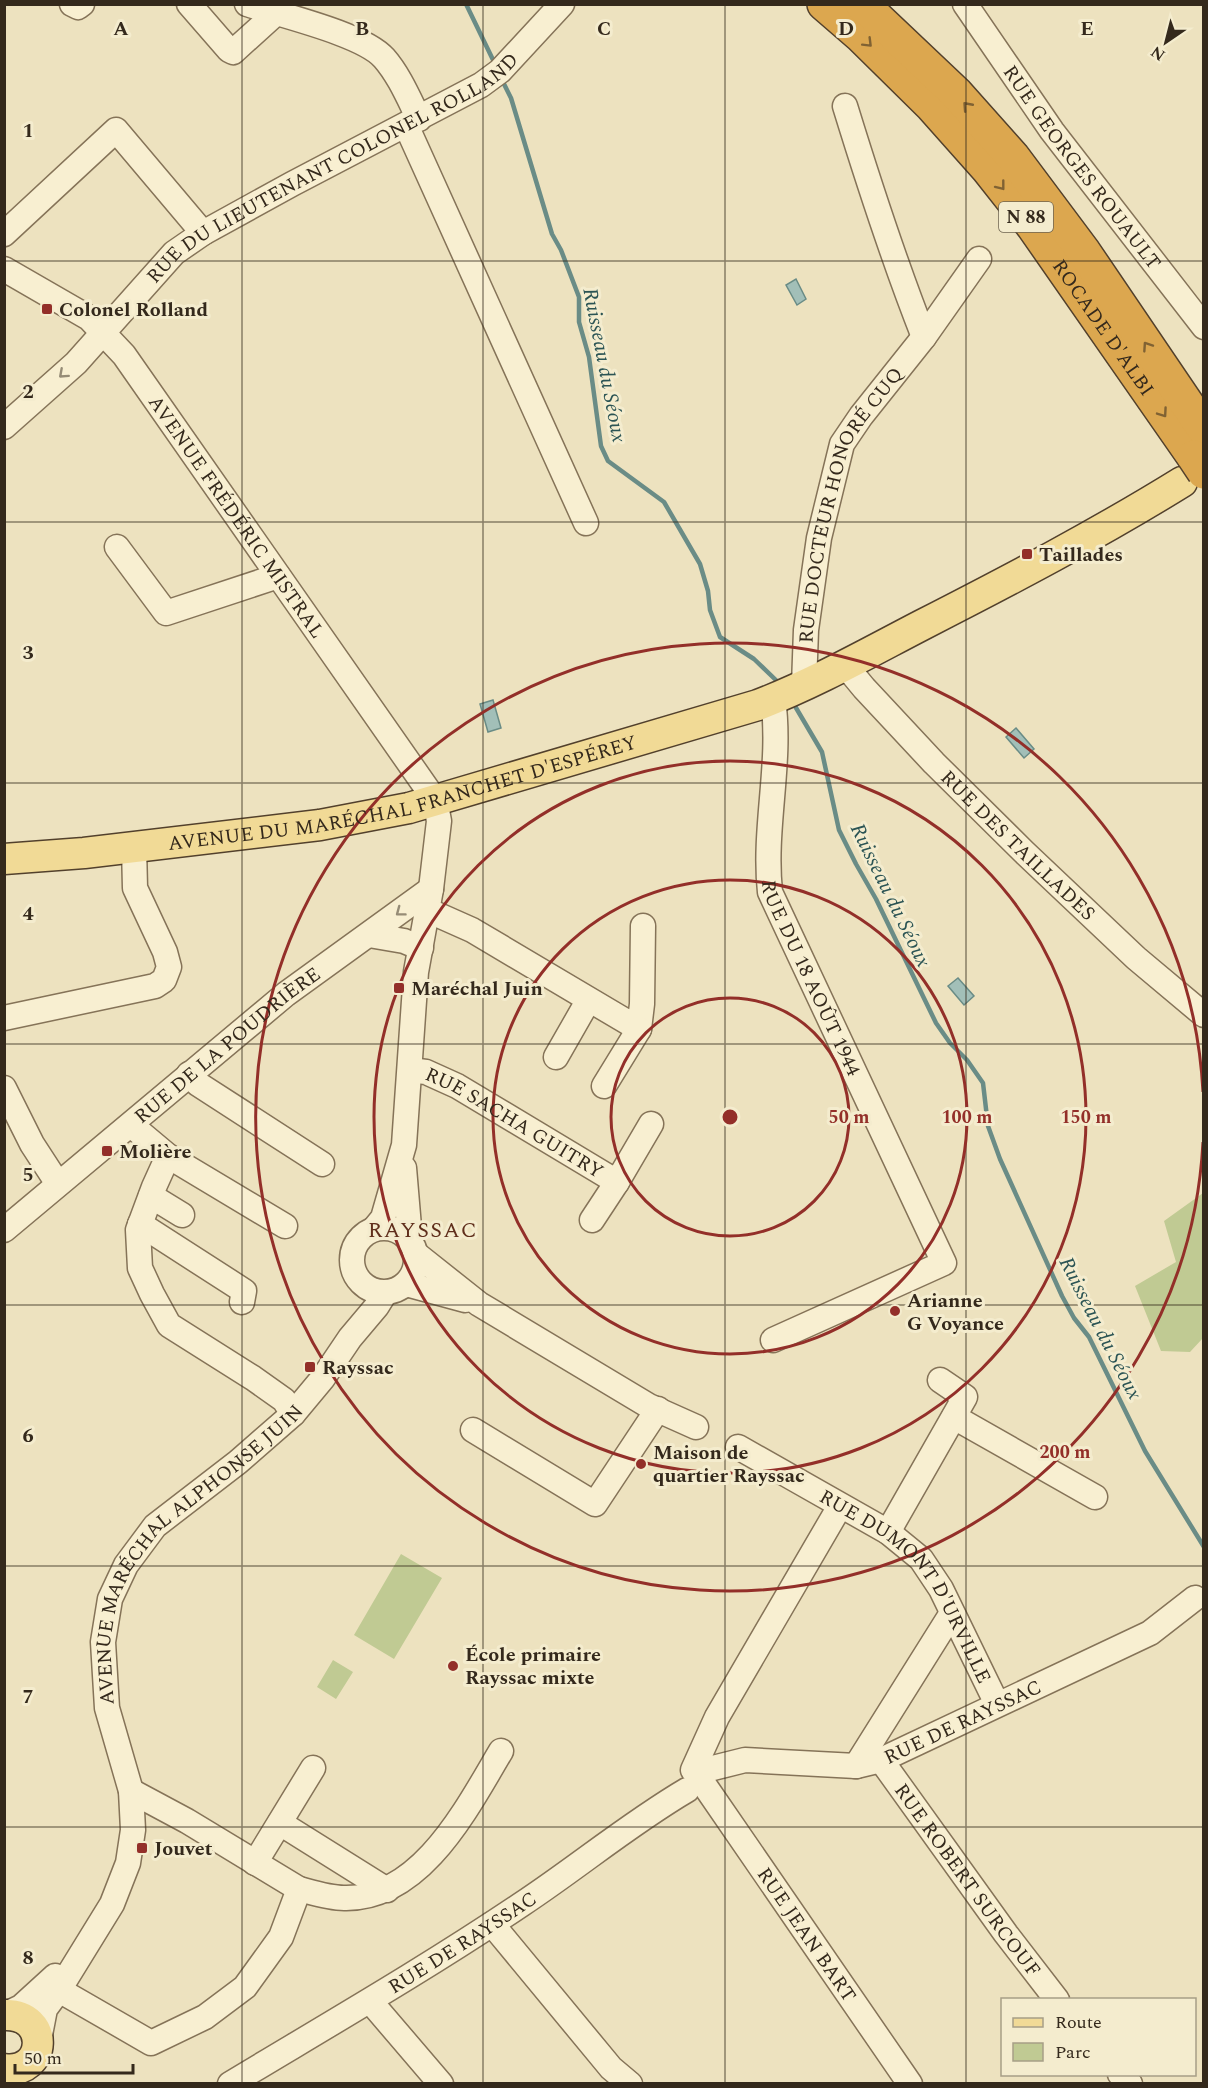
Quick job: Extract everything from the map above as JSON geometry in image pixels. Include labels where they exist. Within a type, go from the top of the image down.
[{"type":"highway","name":"ROCADE D'ALBI","points":[[824,4],[861,36],[932,106],[988,169],[1033,226],[1196,460]]},
{"type":"highway","name":"ROCADE D'ALBI","points":[[862,4],[956,93],[1013,157],[1084,252],[1196,460]]},
{"type":"main road","name":"AVENUE DU MARÉCHAL FRANCHET D'ESPÉREY","points":[[4,859],[84,853],[320,825],[409,808],[788,692],[1024,573],[1130,514],[1196,460]]},
{"type":"main road","points":[[4,2015],[23,2017],[36,2031],[26,2068]]},
{"type":"street","points":[[72,4],[78,7],[82,4]]},
{"type":"street","points":[[189,4],[233,52],[265,8],[370,46],[385,59],[586,523]]},
{"type":"street","name":"RUE DU LIEUTENANT COLONEL ROLLAND","points":[[4,427],[76,363],[174,253],[203,233],[413,122],[498,74],[562,4]]},
{"type":"street","name":"RUE GEORGES ROUAULT","points":[[966,4],[1057,138],[1203,327]]},
{"type":"street","points":[[845,106],[868,180],[924,337]]},
{"type":"street","points":[[4,234],[116,130],[203,233]]},
{"type":"street","name":"RUE DOCTEUR HONORÉ CUQ","points":[[788,692],[806,630],[819,538],[842,444],[861,416],[924,337],[979,259]]},
{"type":"street","name":"AVENUE FRÉDÉRIC MISTRAL","points":[[4,269],[89,318],[124,355],[435,800]]},
{"type":"street","points":[[117,547],[166,613],[278,576]]},
{"type":"street","name":"RUE DES TAILLADES","points":[[845,665],[934,763],[1024,852],[1136,958],[1203,1015]]},
{"type":"street","name":"RUE DU 18 AOÛT 1944","points":[[773,1340],[944,1263],[770,892],[768,871],[774,758],[788,692]]},
{"type":"street","points":[[396,1288],[415,1270],[403,1150],[416,972],[429,900],[439,821],[435,800]]},
{"type":"street","points":[[4,1018],[155,986],[164,980],[168,967],[165,951],[135,888],[134,847]]},
{"type":"street","points":[[429,900],[472,930],[588,1001],[639,1029]]},
{"type":"street","name":"RUE DE LA POUDRIÈRE","points":[[4,1230],[286,994],[369,935],[429,900]]},
{"type":"street","points":[[604,1086],[639,1029],[642,1004],[643,926]]},
{"type":"street","points":[[369,935],[404,941],[421,948]]},
{"type":"street","points":[[556,1057],[588,1001]]},
{"type":"street","name":"RUE SACHA GUITRY","points":[[410,1070],[426,1072],[457,1086],[617,1182]]},
{"type":"street","points":[[189,1074],[198,1084],[322,1164]]},
{"type":"street","points":[[4,1088],[33,1144],[58,1184]]},
{"type":"street","name":"RUE SACHA GUITRY","points":[[592,1220],[651,1124]]},
{"type":"street","points":[[131,1125],[168,1156],[285,1226]]},
{"type":"street","points":[[403,1150],[383,1218],[374,1229],[357,1241],[351,1260],[353,1270],[365,1287],[375,1291],[396,1288],[450,1294],[479,1304]]},
{"type":"street","points":[[168,1156],[138,1230],[140,1268],[169,1325],[284,1400],[293,1414]]},
{"type":"street","points":[[151,1196],[182,1215]]},
{"type":"street","points":[[140,1224],[244,1291],[242,1302]]},
{"type":"street","points":[[374,1229],[392,1229],[455,1287],[479,1304],[658,1409],[696,1427]]},
{"type":"street","name":"AVENUE MARÉCHAL ALPHONSE JUIN","points":[[350,1338],[358,1280]]},
{"type":"street","name":"AVENUE MARÉCHAL ALPHONSE JUIN","points":[[26,2068],[45,2009],[112,1904],[128,1863],[133,1830],[131,1791],[107,1708],[103,1642],[110,1599],[126,1565],[155,1526],[238,1462],[293,1414],[323,1378],[350,1338],[396,1288]]},
{"type":"street","points":[[888,1532],[965,1397],[940,1380]]},
{"type":"street","points":[[473,1430],[595,1504],[658,1409]]},
{"type":"street","points":[[954,1417],[1095,1497]]},
{"type":"street","name":"RUE DUMONT D'URVILLE","points":[[738,1447],[888,1532],[921,1559],[941,1589],[996,1704]]},
{"type":"street","points":[[698,1779],[717,1717],[840,1506]]},
{"type":"street","name":"RUE DE RAYSSAC","points":[[230,2084],[370,2001],[492,1924],[698,1779],[745,1760],[856,1766],[881,1760],[1150,1633],[1195,1598]]},
{"type":"street","points":[[856,1766],[952,1613]]},
{"type":"street","points":[[131,1791],[187,1821],[299,1889],[345,1898],[367,1896],[387,1890],[407,1879],[429,1858],[468,1807],[501,1751]]},
{"type":"street","name":"RUE ROBERT SURCOUF","points":[[881,1760],[999,1925],[1055,1998]]},
{"type":"street","points":[[255,1863],[313,1768]]},
{"type":"street","name":"RUE JEAN BART","points":[[698,1779],[910,2084]]},
{"type":"street","points":[[280,1823],[387,1890]]},
{"type":"street","points":[[59,1990],[151,2043],[205,2017],[245,1987],[281,1936],[299,1889]]},
{"type":"street","points":[[492,1924],[611,2068],[630,2084]]},
{"type":"street","name":"AVENUE MARÉCHAL ALPHONSE JUIN","points":[[4,2015],[21,2007],[68,1963],[80,1955]]},
{"type":"street","points":[[370,2001],[441,2084]]},
{"type":"green space","points":[[1203,1193],[1203,1338],[1190,1352],[1161,1351],[1135,1286],[1176,1262],[1164,1221]]},
{"type":"green space","points":[[401,1554],[442,1578],[394,1659],[354,1635]]},
{"type":"green space","points":[[333,1660],[353,1672],[336,1699],[317,1687]]},
{"type":"water","points":[[796,279],[806,299],[797,305],[786,285]]},
{"type":"water","points":[[493,700],[501,728],[488,732],[480,704]]},
{"type":"water","points":[[1016,728],[1034,749],[1024,758],[1006,737]]},
{"type":"water","points":[[958,978],[974,996],[964,1005],[948,986]]},
{"type":"waterway","name":"Ruisseau du Séoux","points":[[466,4],[495,64]]},
{"type":"waterway","name":"Ruisseau du Séoux","points":[[502,80],[511,98],[552,234],[561,250],[579,297],[579,322],[589,357],[601,446],[608,461],[664,502],[700,564],[708,591],[710,610],[720,637],[754,659],[781,685]]},
{"type":"waterway","name":"Ruisseau du Séoux","points":[[792,701],[822,752],[839,830],[876,899],[936,1023],[983,1083],[988,1126],[1000,1159],[1062,1296],[1074,1318],[1089,1337],[1145,1451],[1204,1547]]},
{"type":"place","name":"Colonel Rolland","points":[[47,309]]},
{"type":"place","name":"Taillades","points":[[1027,554]]},
{"type":"place","name":"Maréchal Juin","points":[[399,988]]},
{"type":"place","name":"Molière","points":[[107,1151]]},
{"type":"place","name":"Arianne G Voyance","points":[[895,1311]]},
{"type":"place","name":"Rayssac","points":[[310,1367]]},
{"type":"place","name":"Maison de quartier Rayssac","points":[[641,1464]]},
{"type":"place","name":"École primaire Rayssac mixte","points":[[453,1666]]},
{"type":"place","name":"Jouvet","points":[[142,1848]]},
{"type":"district","name":"RAYSSAC","points":[[423,1229]]}]
